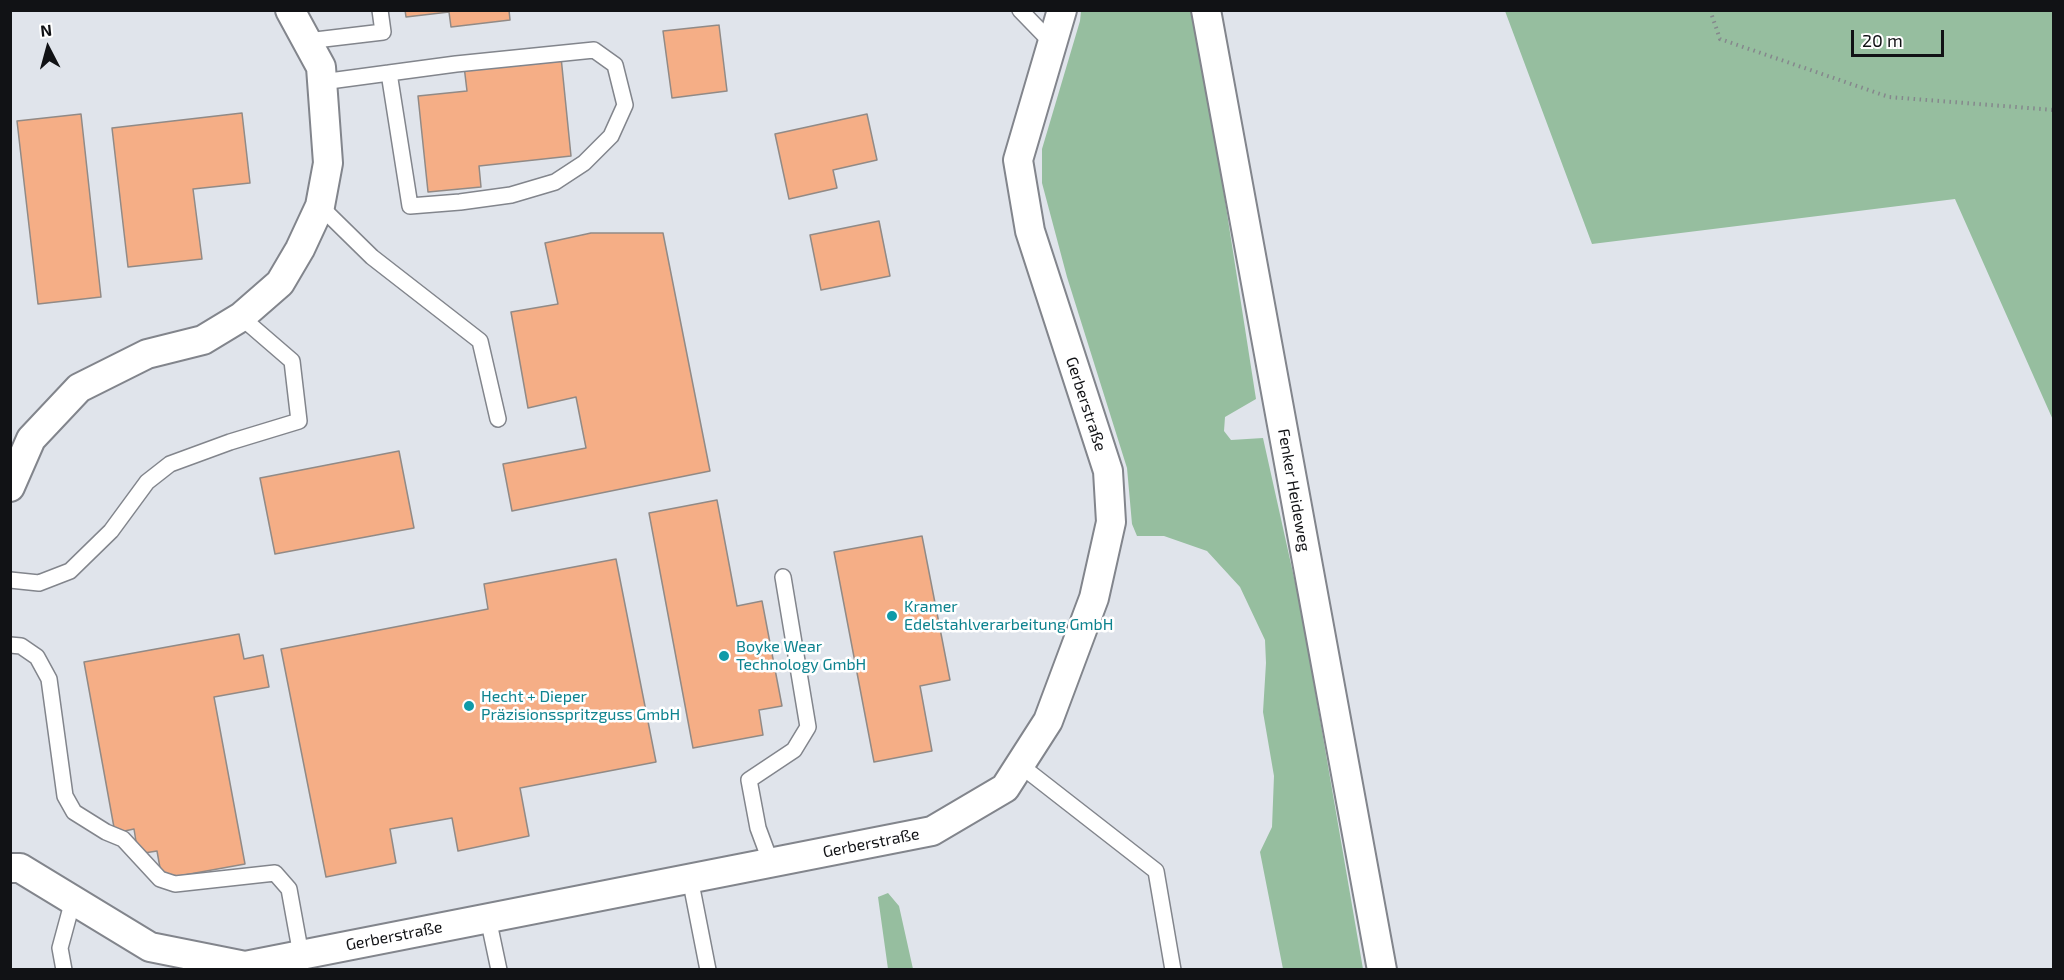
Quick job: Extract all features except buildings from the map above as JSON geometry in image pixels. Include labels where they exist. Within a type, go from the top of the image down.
[{"type":"street","points":[[10,487],[31,439],[79,388],[147,354],[203,340],[242,317],[280,283],[300,249],[320,206],[328,163],[321,67],[290,10]]},
{"type":"street","name":"Gerberstraße","points":[[10,868],[20,868],[150,946],[244,966],[932,831],[1005,788],[1048,721],[1094,598],[1111,522],[1108,471],[1030,231],[1018,160],[1062,10]]},
{"type":"street","name":"Fenker Heideweg","points":[[1206,10],[1382,969]]},
{"type":"lane","points":[[307,41],[383,32],[380,10]]},
{"type":"lane","points":[[1020,10],[1053,43]]},
{"type":"lane","points":[[322,82],[388,73],[594,50],[615,65],[625,105],[611,136],[584,163],[555,182],[511,195],[410,206],[388,73]]},
{"type":"lane","points":[[320,206],[372,257],[480,341],[498,419]]},
{"type":"lane","points":[[10,580],[39,583],[70,571],[111,531],[147,482],[170,464],[230,442],[299,421],[292,361],[242,317]]},
{"type":"lane","points":[[771,863],[758,828],[749,780],[794,750],[808,727],[783,577]]},
{"type":"lane","points":[[10,645],[21,645],[38,657],[49,679],[65,796],[74,812],[123,839],[160,879],[175,884],[275,873],[289,889],[301,955]]},
{"type":"lane","points":[[1020,765],[1156,871],[1173,969]]},
{"type":"lane","points":[[690,878],[708,969]]},
{"type":"lane","points":[[64,969],[60,948],[73,900]]},
{"type":"lane","points":[[488,918],[499,969]]},
{"type":"path","points":[[1710,10],[1720,39],[1889,97],[2054,110]]},
{"type":"green space","points":[[1081,11],[1192,11],[1209,98],[1256,399],[1225,417],[1224,431],[1231,440],[1263,438],[1301,609],[1363,969],[1283,969],[1260,852],[1272,827],[1274,776],[1263,712],[1265,640],[1240,587],[1207,551],[1164,536],[1137,536],[1132,524],[1127,468],[1067,277],[1042,183],[1042,149]]},
{"type":"green space","points":[[1505,11],[2053,11],[2053,420],[1955,199],[1592,244]]},
{"type":"green space","points":[[888,893],[899,906],[913,969],[888,969],[878,897]]},
{"type":"place","name":"Kramer Edelstahlverarbeitung GmbH","points":[[892,616]]},
{"type":"place","name":"Boyke Wear Technology GmbH","points":[[724,656]]},
{"type":"place","name":"Hecht + Dieper Präzisionsspritzguss GmbH","points":[[469,706]]}]
